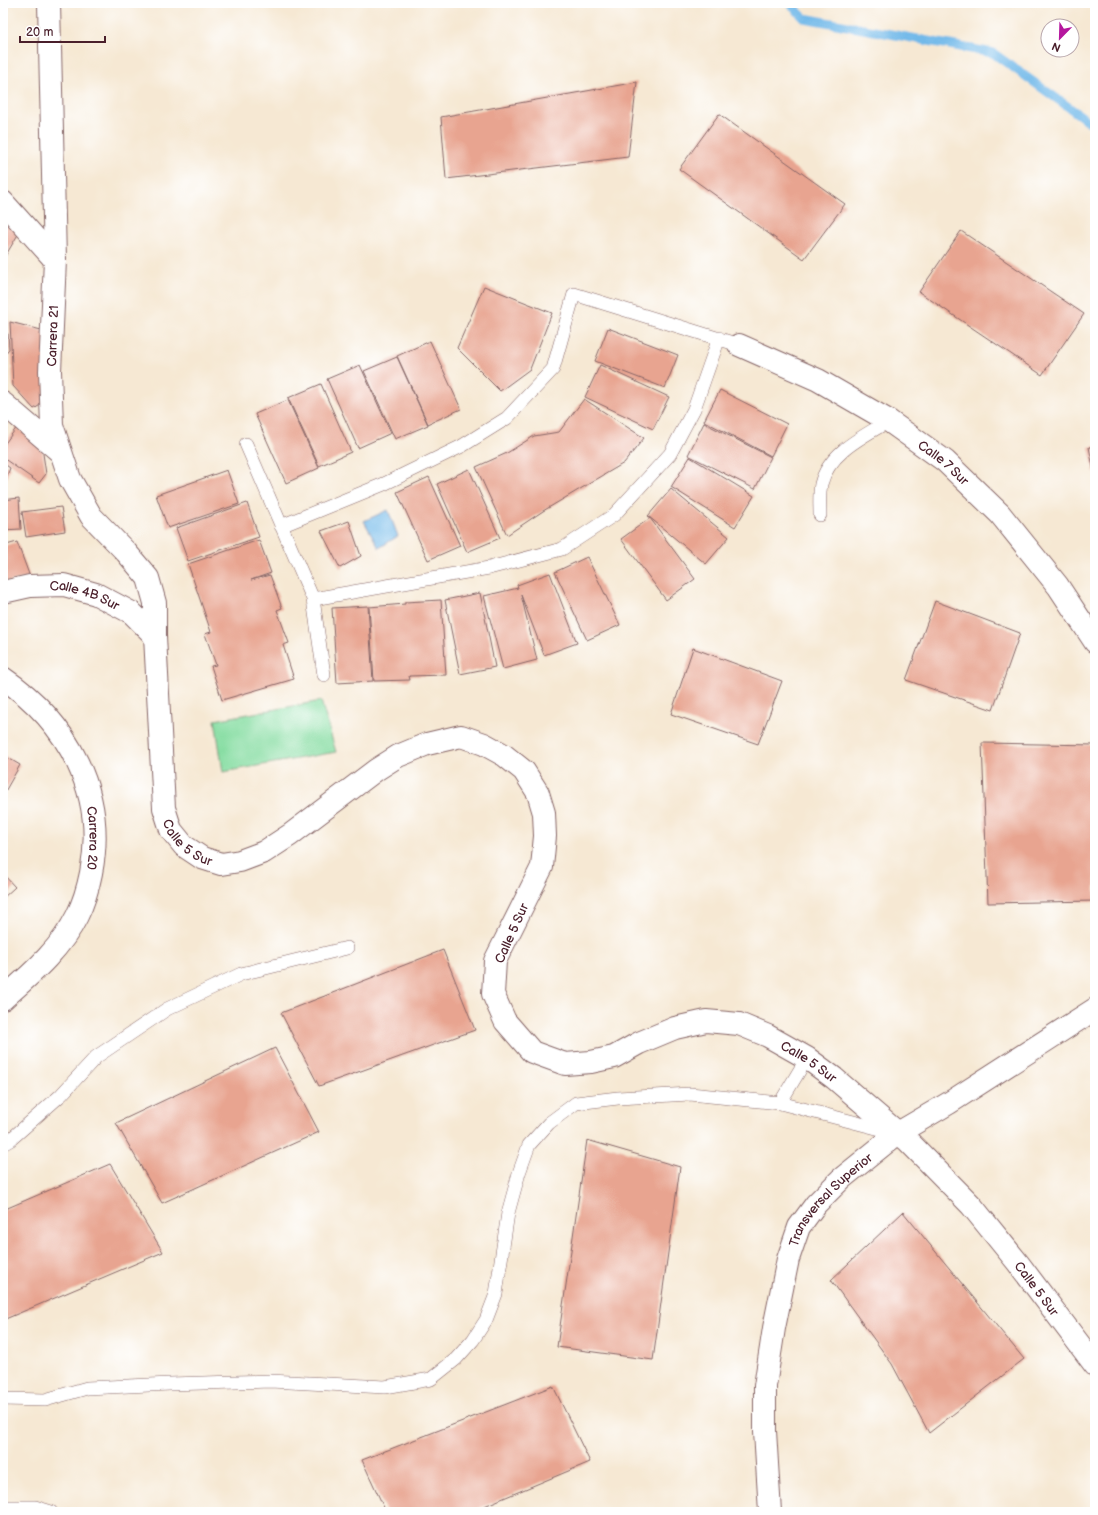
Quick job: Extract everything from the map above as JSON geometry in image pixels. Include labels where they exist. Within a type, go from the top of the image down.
[{"type":"street","name":"Carrera 21","points":[[49,3],[55,260],[50,378],[52,425],[70,479],[91,516],[126,552],[148,578],[155,603],[155,636]]},
{"type":"street","points":[[3,202],[55,260]]},
{"type":"street","name":"Calle 7 Sur","points":[[739,345],[818,380],[889,421],[945,461],[1000,514],[1058,586],[1095,642]]},
{"type":"street","points":[[3,402],[60,452]]},
{"type":"street","name":"Calle 4B Sur","points":[[3,592],[30,586],[64,585],[96,594],[132,613],[155,636]]},
{"type":"street","name":"Calle 5 Sur","points":[[155,636],[164,808],[172,830],[184,846],[202,858],[221,864],[240,861],[264,852],[290,835],[376,770],[398,756],[427,744],[461,736],[484,744],[504,755],[524,771],[538,793],[544,813],[545,836],[542,867],[495,961],[493,994],[505,1021],[532,1052],[565,1064],[591,1062],[614,1057],[639,1043],[675,1028],[706,1021],[739,1024],[768,1036],[807,1058],[834,1078],[908,1141],[971,1205],[1018,1263],[1095,1365]]},
{"type":"street","name":"Carrera 20","points":[[3,678],[38,706],[61,733],[76,758],[88,788],[95,826],[93,861],[87,891],[77,917],[64,938],[44,961],[3,999]]},
{"type":"street","name":"Transversal Superior","points":[[770,1512],[765,1431],[765,1386],[774,1328],[788,1259],[799,1227],[816,1204],[841,1179],[898,1133],[949,1103],[1095,1009]]},
{"type":"lane","points":[[281,526],[384,484],[462,446],[507,418],[553,369],[574,294],[739,345]]},
{"type":"lane","points":[[313,599],[489,568],[562,549],[614,515],[670,454],[694,409],[719,338]]},
{"type":"lane","points":[[820,515],[821,484],[831,463],[852,444],[889,421]]},
{"type":"lane","points":[[246,444],[313,599],[324,675]]},
{"type":"lane","points":[[3,1144],[10,1140],[61,1095],[96,1057],[167,1009],[241,974],[347,948]]},
{"type":"lane","points":[[780,1103],[807,1058]]},
{"type":"lane","points":[[3,1398],[45,1400],[87,1388],[170,1384],[270,1381],[385,1387],[431,1379],[456,1359],[473,1340],[486,1320],[496,1294],[508,1213],[519,1173],[529,1145],[549,1123],[576,1103],[618,1098],[690,1094],[780,1103],[898,1133]]},
{"type":"lane","points":[[3,1507],[35,1507],[50,1512]]},
{"type":"green space","points":[[321,701],[336,752],[223,772],[215,720]]},
{"type":"water","points":[[388,510],[398,536],[379,548],[364,521]]},
{"type":"building","points":[[637,82],[628,157],[446,179],[441,117]]},
{"type":"building","points":[[719,114],[845,204],[804,259],[679,169]]},
{"type":"building","points":[[3,216],[20,231],[3,260]]},
{"type":"building","points":[[961,231],[1084,314],[1042,375],[919,292]]},
{"type":"building","points":[[484,286],[552,313],[530,369],[500,391],[457,348]]},
{"type":"building","points":[[10,322],[49,332],[48,400],[34,409],[13,386]]},
{"type":"building","points":[[608,328],[678,355],[665,388],[595,361]]},
{"type":"building","points":[[3,329],[8,334],[9,349],[3,356]]},
{"type":"building","points":[[430,341],[461,409],[428,424],[397,356]]},
{"type":"building","points":[[397,357],[428,425],[395,439],[364,371]]},
{"type":"building","points":[[360,365],[391,433],[358,448],[327,379]]},
{"type":"building","points":[[600,365],[669,397],[653,429],[585,397]]},
{"type":"building","points":[[321,384],[351,452],[319,466],[288,398]]},
{"type":"building","points":[[720,390],[787,424],[771,456],[704,421]]},
{"type":"building","points":[[584,399],[644,438],[624,463],[543,511],[507,535],[476,467],[507,453],[534,436],[559,432]]},
{"type":"building","points":[[288,400],[319,468],[286,483],[255,414]]},
{"type":"building","points":[[704,423],[771,457],[755,489],[688,455]]},
{"type":"building","points":[[17,427],[42,447],[46,474],[39,483],[3,458],[3,446]]},
{"type":"building","points":[[1095,446],[1095,472],[1094,472],[1089,447]]},
{"type":"building","points":[[690,457],[754,496],[735,527],[671,487]]},
{"type":"building","points":[[3,463],[10,468],[3,486]]},
{"type":"building","points":[[469,469],[500,538],[467,552],[437,484]]},
{"type":"building","points":[[227,470],[239,504],[168,528],[156,495]]},
{"type":"building","points":[[429,477],[460,546],[428,560],[397,492]]},
{"type":"building","points":[[671,489],[729,537],[706,564],[648,516]]},
{"type":"building","points":[[19,498],[21,529],[3,530],[3,500]]},
{"type":"building","points":[[247,503],[259,537],[188,561],[176,528]]},
{"type":"building","points":[[61,507],[65,531],[26,537],[22,512]]},
{"type":"building","points":[[650,518],[695,579],[666,600],[621,539]]},
{"type":"building","points":[[349,521],[361,556],[340,568],[321,531]]},
{"type":"building","points":[[259,540],[271,573],[251,580],[270,575],[282,608],[277,610],[289,643],[283,645],[294,679],[222,700],[211,666],[216,665],[205,634],[211,632],[188,564]]},
{"type":"building","points":[[17,542],[30,577],[3,583],[3,546]]},
{"type":"building","points":[[587,557],[620,625],[587,640],[555,572]]},
{"type":"building","points":[[550,573],[577,643],[544,655],[521,595],[537,660],[503,669],[484,596],[518,588],[517,585]]},
{"type":"building","points":[[480,593],[495,667],[460,674],[445,600]]},
{"type":"building","points":[[441,600],[446,675],[409,676],[410,680],[374,681],[369,607],[405,604],[405,602]]},
{"type":"building","points":[[935,601],[1020,633],[993,710],[906,680]]},
{"type":"building","points":[[368,606],[373,681],[337,683],[332,608]]},
{"type":"building","points":[[693,648],[782,681],[758,744],[671,714]]},
{"type":"building","points":[[982,743],[1095,745],[1095,901],[988,903]]},
{"type":"building","points":[[3,755],[20,765],[3,795]]},
{"type":"building","points":[[3,874],[15,887],[3,898]]},
{"type":"building","points":[[443,950],[475,1030],[319,1086],[281,1013]]},
{"type":"building","points":[[275,1048],[319,1132],[162,1203],[116,1123]]},
{"type":"building","points":[[587,1140],[680,1167],[653,1360],[557,1347]]},
{"type":"building","points":[[110,1164],[163,1252],[3,1320],[3,1210]]},
{"type":"building","points":[[903,1212],[1024,1359],[929,1433],[892,1364],[831,1280]]},
{"type":"building","points":[[553,1386],[590,1462],[470,1512],[386,1512],[362,1460]]},
{"type":"waterway","points":[[790,3],[804,18],[993,53],[1095,126]]}]
